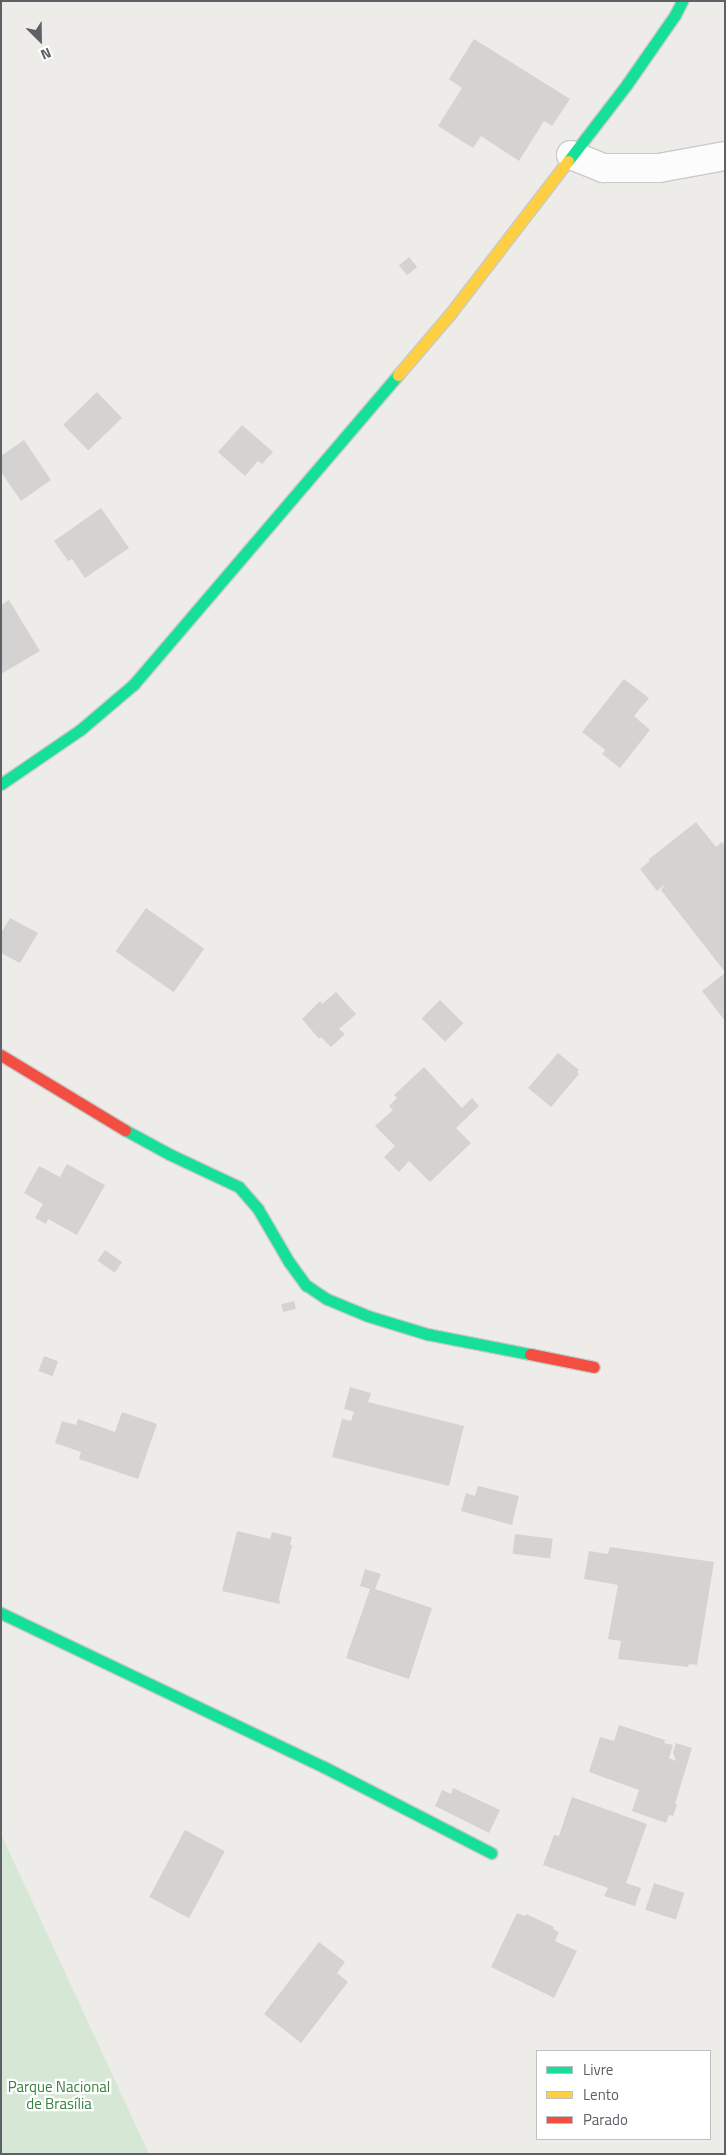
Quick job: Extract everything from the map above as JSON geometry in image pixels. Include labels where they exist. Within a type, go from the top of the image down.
[{"type":"street","points":[[1,784],[80,730],[134,684],[450,314],[627,84],[675,15],[682,1]]},
{"type":"street","points":[[571,155],[603,168],[659,168],[725,156]]},
{"type":"street","points":[[1,1055],[169,1154],[239,1187],[258,1209],[278,1240],[289,1262],[306,1284],[327,1299],[368,1316],[427,1334],[594,1367]]},
{"type":"street","points":[[1,1613],[324,1766],[491,1853]]},
{"type":"green space","name":"Parque Nacional de Brasília","points":[[1,1834],[149,2154],[1,2154]]},
{"type":"building","points":[[474,39],[570,99],[552,126],[544,121],[519,161],[481,136],[473,148],[438,126],[462,88],[449,79]]},
{"type":"building","points":[[409,257],[417,267],[407,275],[399,265]]},
{"type":"building","points":[[97,392],[122,418],[88,451],[63,425]]},
{"type":"building","points":[[242,425],[273,452],[262,464],[258,461],[245,476],[218,452]]},
{"type":"building","points":[[24,440],[51,480],[21,501],[1,472],[1,456]]},
{"type":"building","points":[[101,508],[129,548],[85,578],[72,559],[68,561],[54,541]]},
{"type":"building","points":[[9,600],[40,651],[1,674],[1,605]]},
{"type":"building","points":[[624,679],[649,698],[634,716],[650,730],[620,768],[602,754],[605,750],[582,732]]},
{"type":"building","points":[[696,822],[716,847],[722,842],[725,846],[725,972],[661,890],[665,884],[657,891],[640,869],[650,861],[648,860]]},
{"type":"building","points":[[146,908],[204,949],[174,992],[116,951]]},
{"type":"building","points":[[10,918],[38,933],[20,963],[1,953],[1,933]]},
{"type":"building","points":[[725,973],[725,1021],[702,991]]},
{"type":"building","points":[[336,992],[356,1014],[339,1029],[345,1034],[331,1047],[321,1037],[319,1039],[302,1019],[320,1001],[322,1004]]},
{"type":"building","points":[[440,1000],[463,1023],[445,1042],[422,1018]]},
{"type":"building","points":[[558,1053],[579,1070],[577,1072],[579,1074],[551,1107],[528,1088]]},
{"type":"building","points":[[424,1067],[462,1108],[472,1098],[479,1106],[456,1128],[471,1143],[430,1182],[409,1161],[399,1172],[384,1157],[395,1146],[375,1126],[393,1110],[389,1106],[397,1098],[394,1095]]},
{"type":"building","points":[[67,1164],[105,1185],[77,1235],[48,1219],[46,1224],[35,1218],[43,1204],[24,1193],[39,1166],[60,1177]]},
{"type":"building","points":[[105,1250],[122,1262],[115,1273],[98,1261]]},
{"type":"building","points":[[294,1301],[296,1309],[283,1312],[281,1304]]},
{"type":"building","points":[[44,1356],[58,1361],[53,1376],[39,1371]]},
{"type":"building","points":[[350,1387],[371,1393],[368,1402],[464,1426],[449,1486],[332,1457],[342,1419],[351,1421],[354,1412],[344,1409]]},
{"type":"building","points":[[122,1412],[157,1424],[138,1479],[79,1459],[81,1452],[55,1443],[62,1421],[76,1425],[78,1419],[115,1432]]},
{"type":"building","points":[[478,1486],[519,1496],[512,1525],[461,1511],[466,1493],[475,1496]]},
{"type":"building","points":[[237,1531],[270,1539],[272,1532],[292,1537],[290,1544],[292,1546],[279,1598],[280,1604],[222,1591]]},
{"type":"building","points":[[515,1534],[553,1539],[550,1558],[513,1554]]},
{"type":"building","points":[[610,1547],[714,1562],[697,1665],[689,1664],[688,1667],[618,1659],[621,1641],[608,1639],[618,1585],[584,1579],[589,1551],[608,1554]]},
{"type":"building","points":[[365,1569],[381,1574],[375,1589],[432,1608],[409,1679],[346,1658],[370,1589],[360,1586]]},
{"type":"building","points":[[619,1725],[665,1740],[664,1743],[673,1745],[669,1758],[676,1761],[673,1753],[676,1743],[692,1748],[675,1804],[677,1805],[673,1816],[669,1815],[666,1823],[632,1811],[639,1790],[589,1772],[600,1737],[614,1741]]},
{"type":"building","points":[[453,1788],[500,1810],[489,1833],[435,1806],[442,1790],[451,1794]]},
{"type":"building","points":[[572,1797],[647,1824],[626,1883],[641,1888],[635,1906],[604,1896],[608,1888],[543,1865],[554,1835],[559,1836]]},
{"type":"building","points":[[185,1830],[225,1851],[189,1918],[149,1897]]},
{"type":"building","points":[[654,1883],[684,1893],[676,1920],[645,1910]]},
{"type":"building","points":[[517,1913],[525,1916],[526,1914],[554,1927],[553,1929],[559,1932],[555,1941],[577,1951],[554,1998],[491,1967]]},
{"type":"building","points":[[319,1942],[345,1962],[337,1973],[348,1982],[301,2043],[264,2014]]},
{"type":"traffic: fast","points":[[568,161],[627,84],[675,15],[682,1]]},
{"type":"traffic: fast","points":[[1,784],[80,730],[134,684],[398,375]]},
{"type":"traffic: fast","points":[[125,1130],[169,1154],[239,1187],[258,1209],[289,1262],[306,1285],[327,1299],[368,1316],[427,1334],[530,1354]]},
{"type":"traffic: fast","points":[[1,1613],[324,1767],[491,1853]]},
{"type":"traffic: slow","points":[[398,375],[450,314],[568,161]]},
{"type":"traffic: jam","points":[[1,1055],[125,1130]]},
{"type":"traffic: jam","points":[[530,1354],[594,1367]]}]
